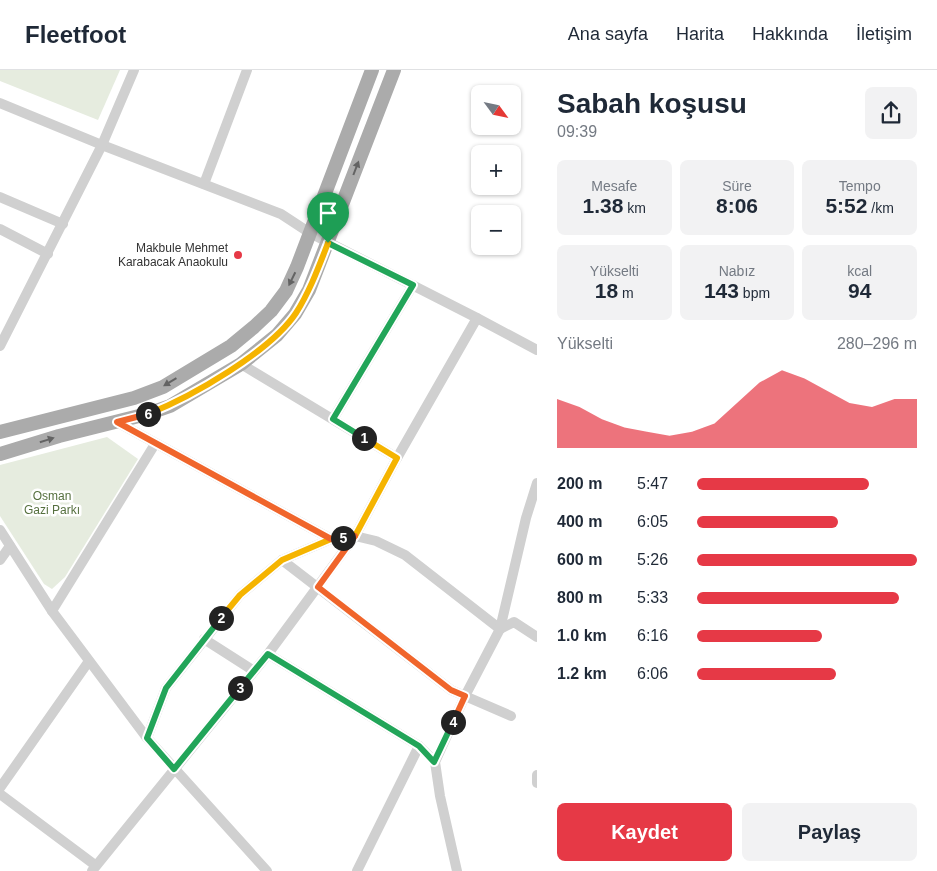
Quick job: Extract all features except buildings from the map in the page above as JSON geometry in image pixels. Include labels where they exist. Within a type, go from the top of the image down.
[{"type":"main road","points":[[0,432],[146,394],[163,387],[231,346],[271,311],[286,291],[297,267],[372,70]]},
{"type":"main road","points":[[0,454],[59,436],[148,414],[170,406],[241,364],[277,334],[295,314],[309,290],[394,70]]},
{"type":"street","points":[[0,346],[102,145],[134,70]]},
{"type":"street","points":[[204,184],[247,70]]},
{"type":"street","points":[[0,102],[102,145],[281,214],[310,234],[537,350]]},
{"type":"street","points":[[0,197],[63,224]]},
{"type":"street","points":[[0,228],[48,254]]},
{"type":"street","points":[[333,419],[413,285]]},
{"type":"street","points":[[0,794],[94,868],[268,654],[355,536],[477,318]]},
{"type":"street","points":[[241,364],[397,458]]},
{"type":"street","points":[[117,422],[331,539]]},
{"type":"street","points":[[52,611],[155,444]]},
{"type":"street","points":[[434,762],[465,696],[500,629],[526,518],[537,483]]},
{"type":"street","points":[[526,518],[537,520]]},
{"type":"street","points":[[0,530],[52,611],[147,738],[267,871]]},
{"type":"street","points":[[147,738],[166,688],[240,595],[282,560],[331,539],[355,536],[376,541],[405,555],[500,629]]},
{"type":"street","points":[[0,538],[10,546]]},
{"type":"street","points":[[0,560],[10,546]]},
{"type":"street","points":[[282,560],[451,690],[512,716]]},
{"type":"street","points":[[500,629],[514,622],[537,637]]},
{"type":"street","points":[[204,639],[254,671]]},
{"type":"street","points":[[268,654],[419,746],[434,762],[457,871]]},
{"type":"street","points":[[0,788],[89,662]]},
{"type":"street","points":[[357,871],[419,746]]},
{"type":"street","points":[[537,775],[537,783]]},
{"type":"green space","points":[[0,70],[120,70],[98,120],[0,81]]},
{"type":"green space","name":"Osman Gazi Parkı","points":[[107,437],[138,459],[65,577],[52,589],[44,584],[0,516],[0,465]]},
{"type":"place","name":"Makbule Mehmet Karabacak Anaokulu","points":[[238,255]]},
{"type":"route","points":[[328,243],[309,290],[295,314],[277,334],[241,364],[170,406],[117,422],[331,539],[355,536],[318,587],[451,690],[465,696],[434,762],[419,746],[268,654],[174,769],[147,738],[166,688],[240,595],[282,560],[331,539],[355,536],[397,458],[333,419],[413,285],[328,243]]}]
